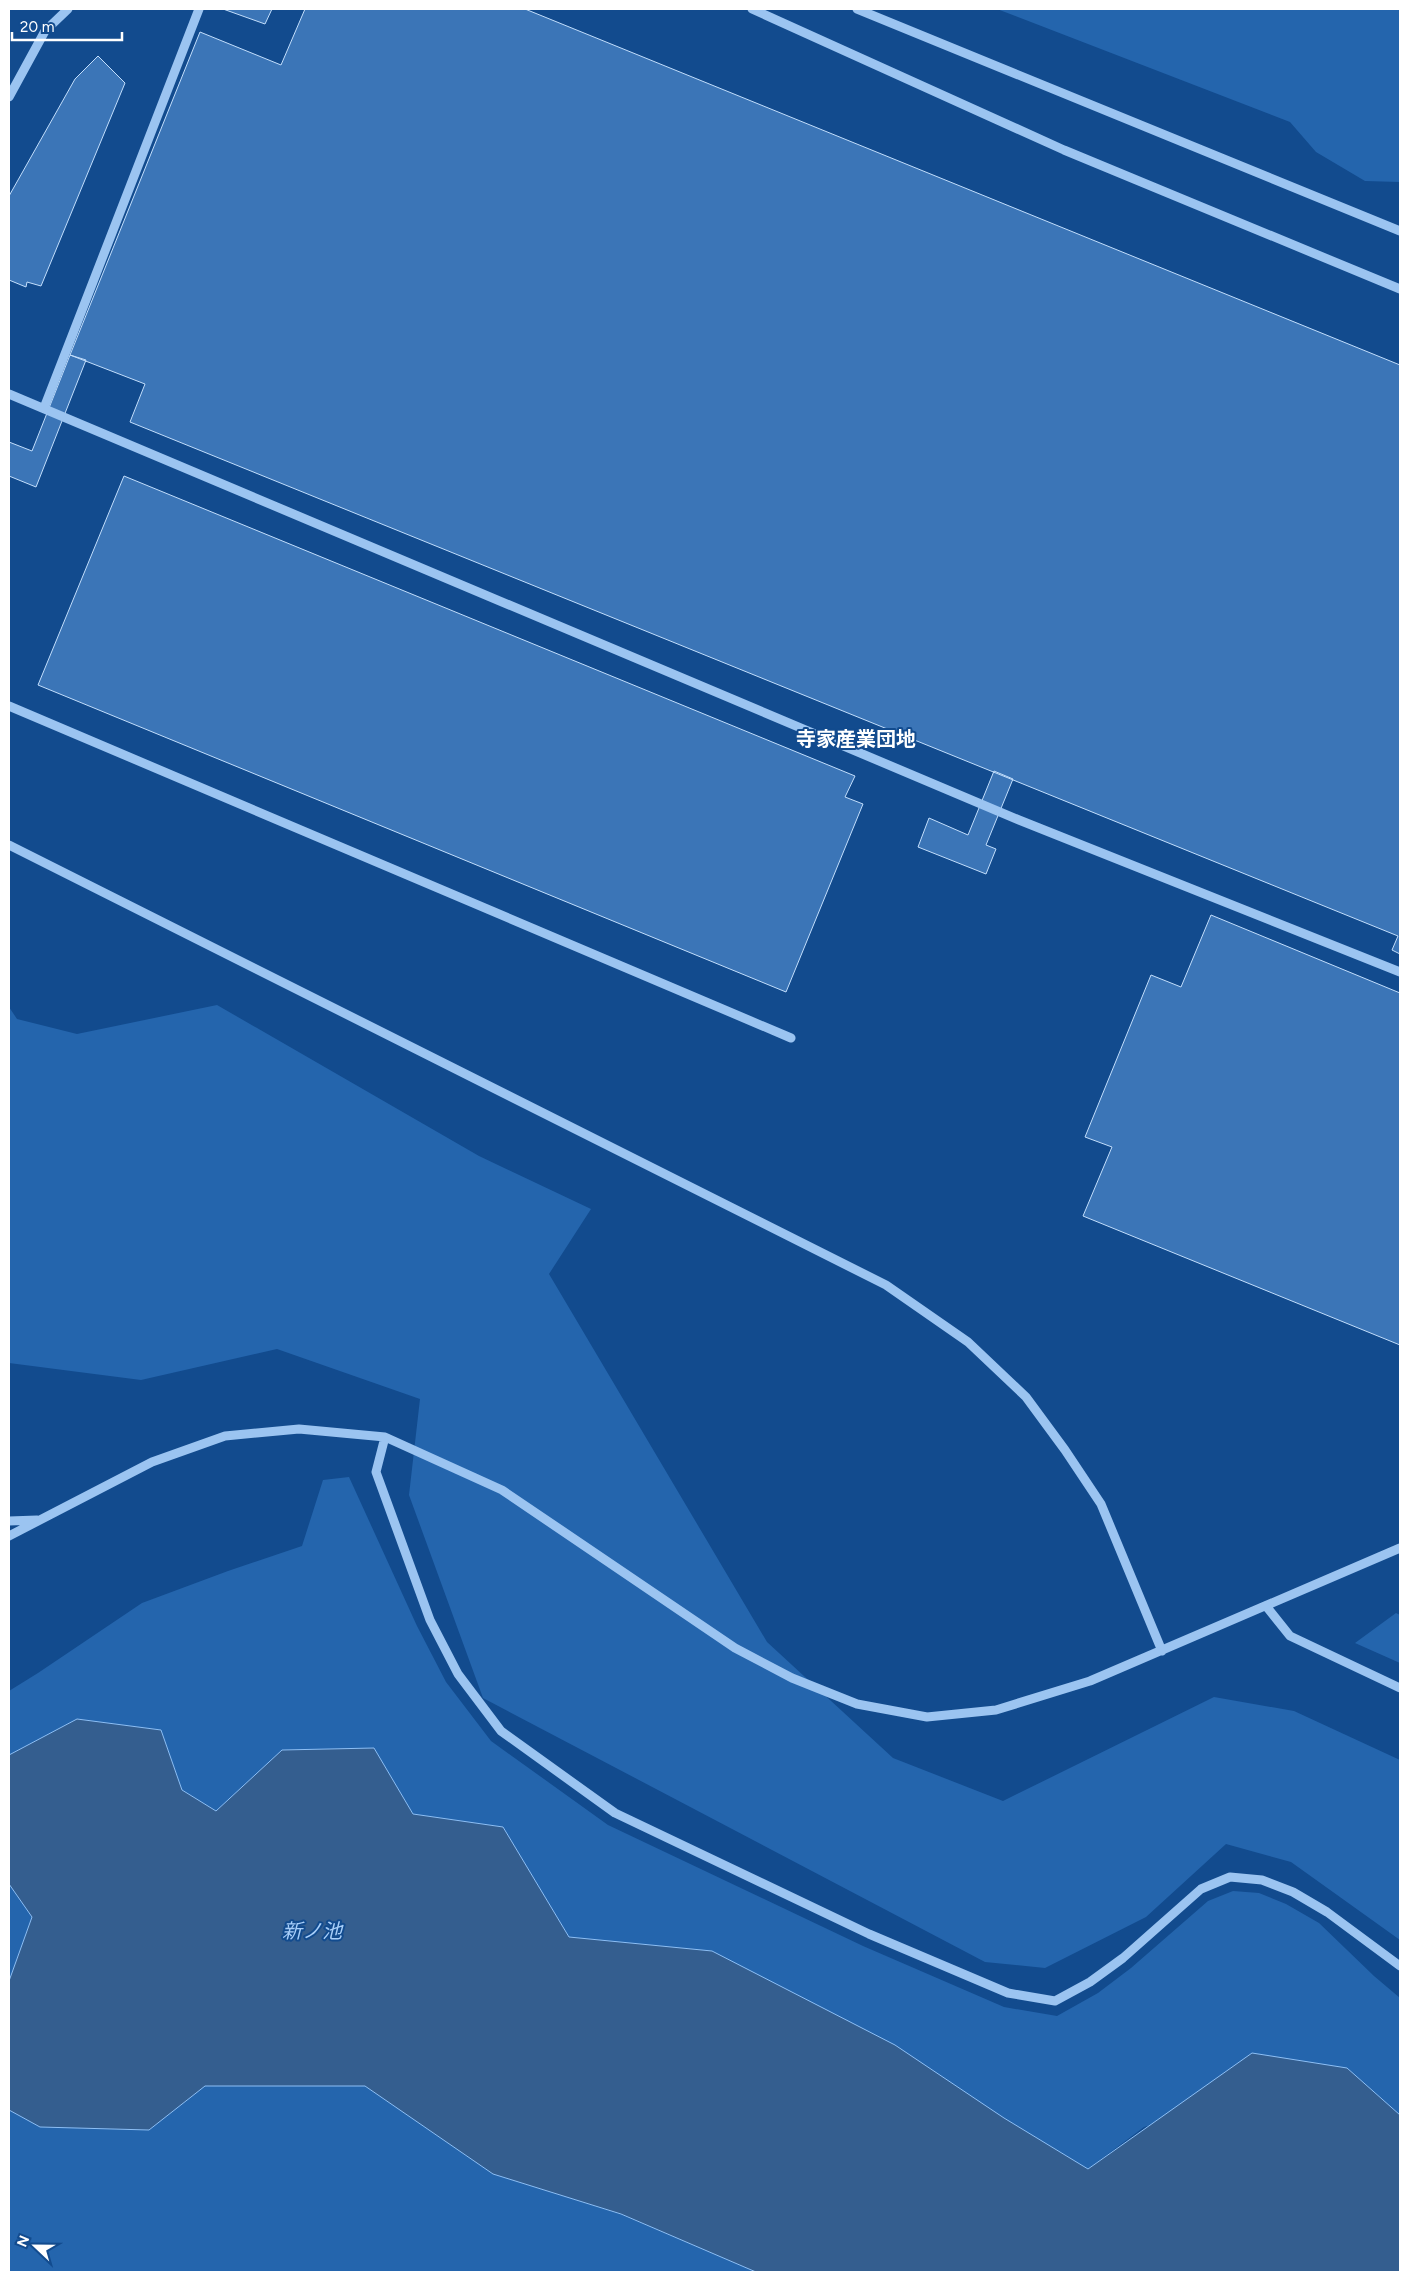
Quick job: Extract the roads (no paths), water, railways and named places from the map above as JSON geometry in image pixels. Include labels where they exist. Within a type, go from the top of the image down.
[{"type":"street","points":[[9,97],[45,31],[68,9]]},
{"type":"street","points":[[44,408],[199,9]]},
{"type":"street","points":[[752,9],[1064,150],[1400,289]]},
{"type":"street","points":[[857,9],[1400,231]]},
{"type":"street","points":[[9,394],[1019,820],[1400,972]]},
{"type":"street","points":[[9,706],[791,1038]]},
{"type":"street","points":[[9,845],[886,1285],[911,1302],[968,1342],[1020,1391],[1065,1450],[1100,1504],[1162,1651]]},
{"type":"street","points":[[9,1536],[152,1462],[225,1436],[299,1429],[385,1436],[502,1490],[734,1648],[792,1678],[857,1704],[927,1717],[996,1710],[1090,1681],[1400,1548]]},
{"type":"street","points":[[385,1436],[376,1472],[430,1620],[458,1674],[502,1731],[616,1813],[869,1934],[1008,1994],[1055,2001],[1090,1982],[1123,1958],[1201,1889],[1230,1877],[1262,1880],[1292,1892],[1327,1912],[1400,1966]]},
{"type":"street","points":[[9,1521],[39,1520]]},
{"type":"street","points":[[1266,1606],[1290,1636],[1400,1688]]},
{"type":"water","name":"新ノ池","points":[[77,1719],[161,1730],[182,1790],[216,1811],[282,1750],[374,1748],[413,1814],[503,1827],[569,1937],[712,1951],[895,2045],[1004,2118],[1088,2169],[1252,2053],[1347,2068],[1400,2115],[1400,2272],[756,2272],[621,2214],[493,2174],[365,2086],[205,2086],[149,2130],[40,2127],[9,2110],[9,1981],[32,1917],[9,1884],[9,1755]]},
{"type":"district","name":"寺家産業団地","points":[[856,739]]}]
